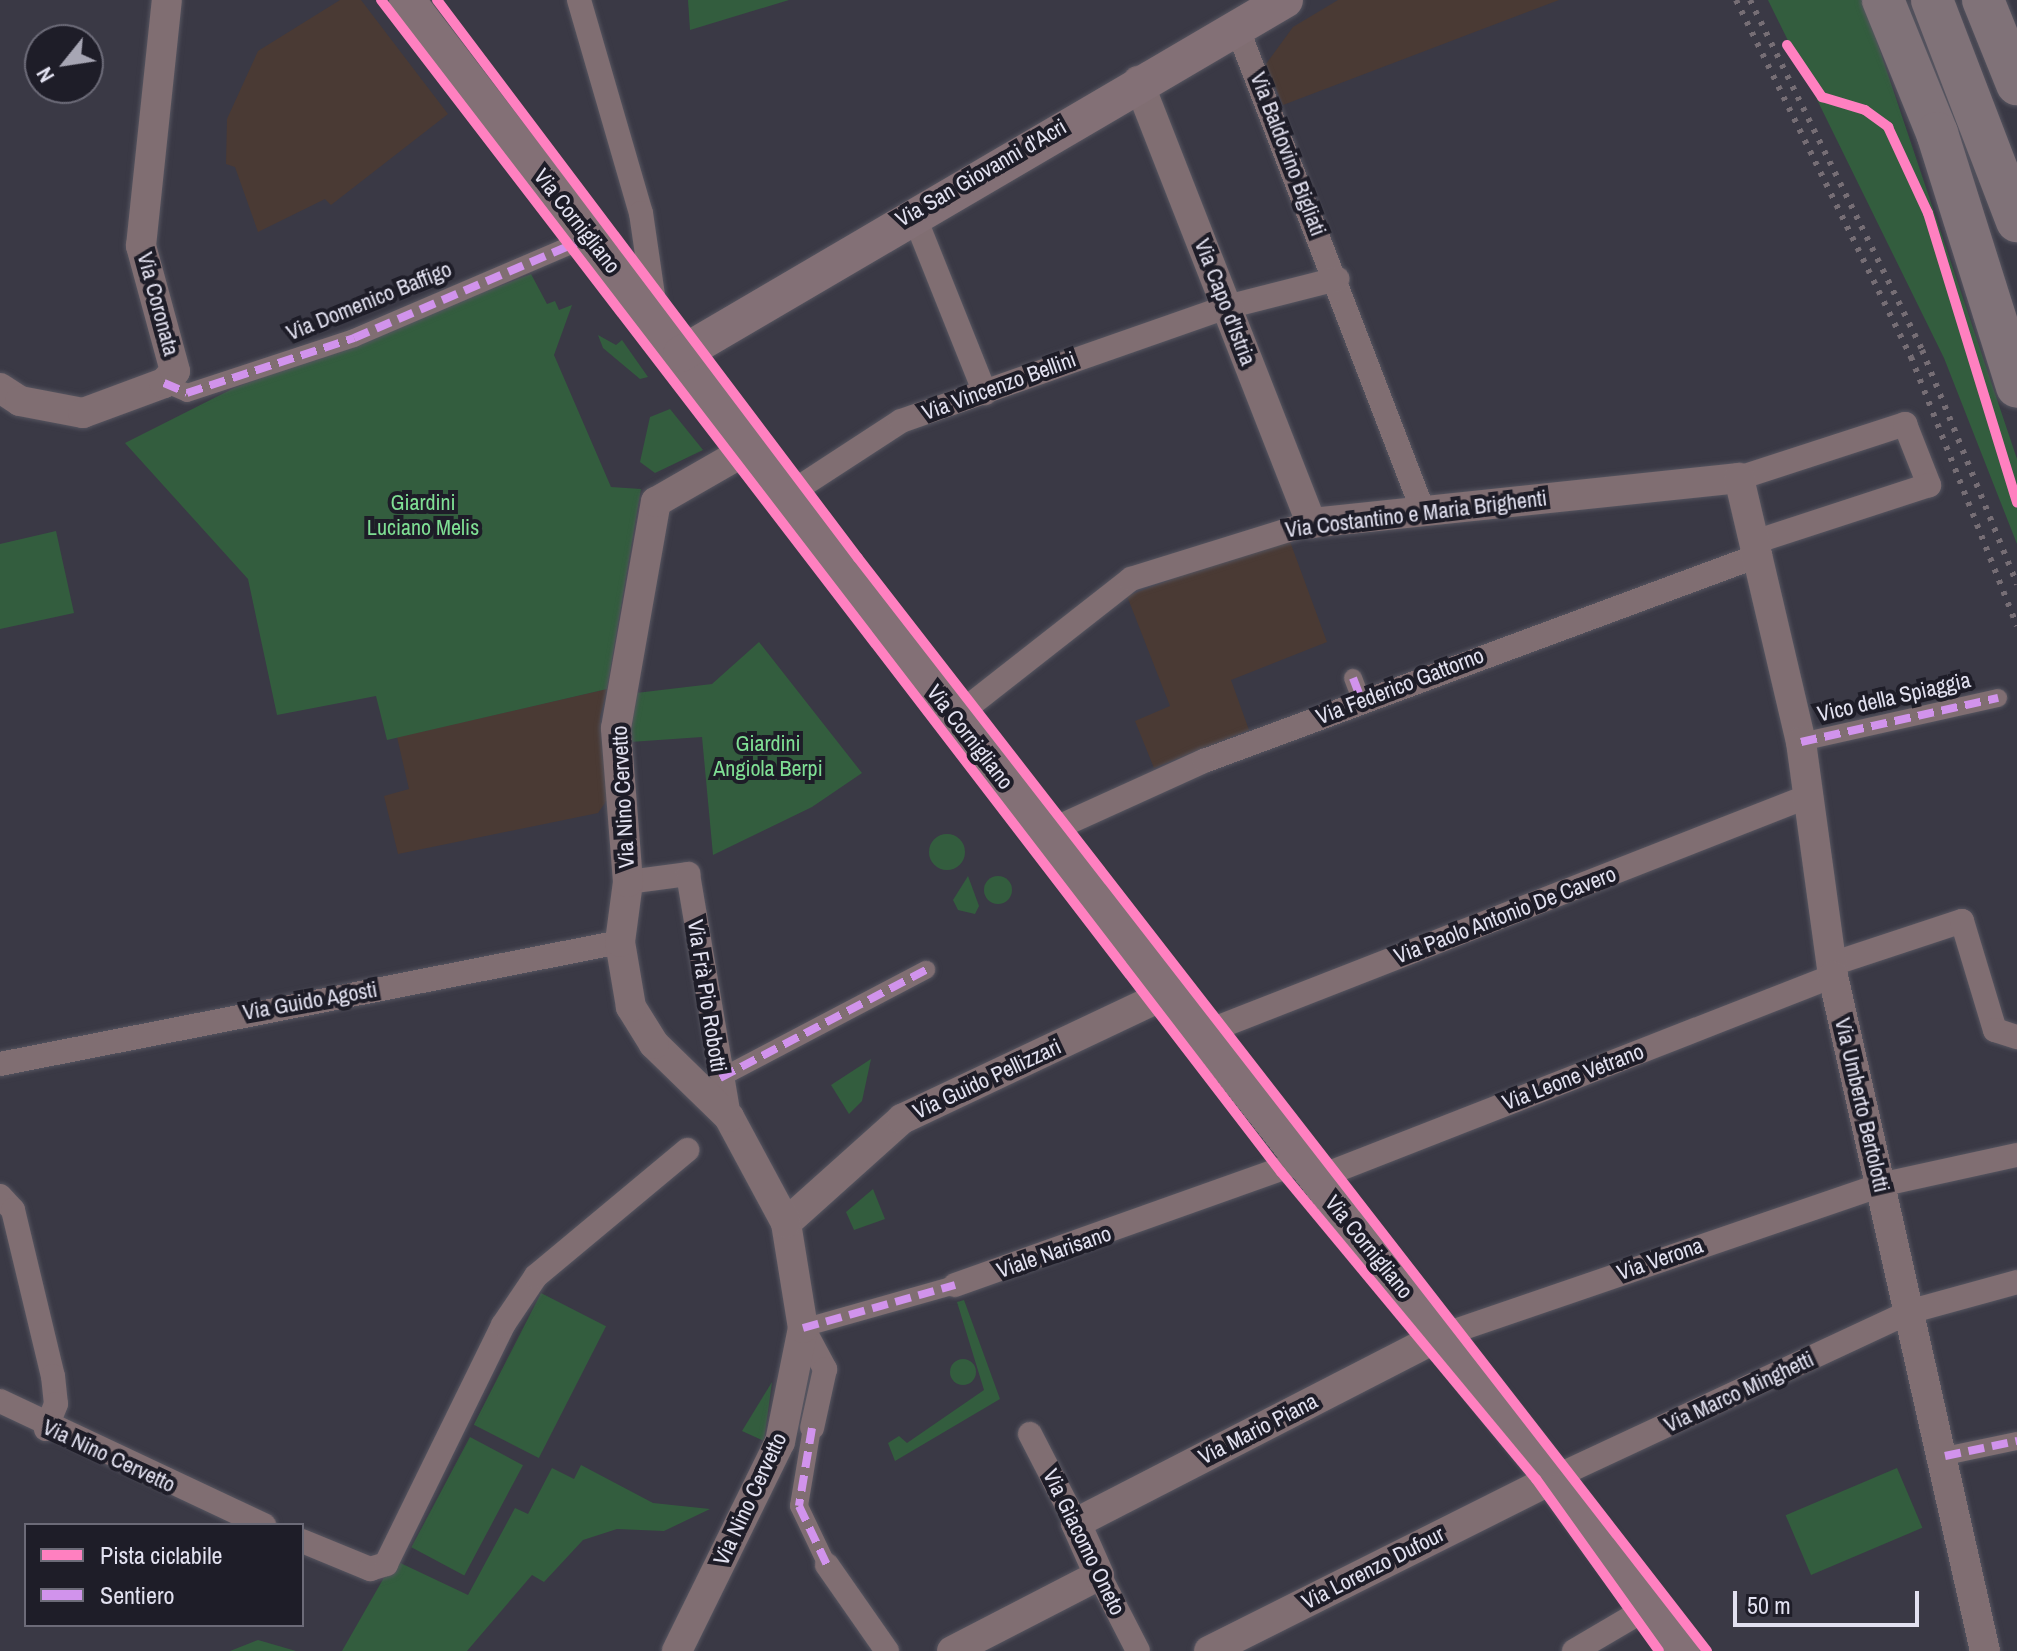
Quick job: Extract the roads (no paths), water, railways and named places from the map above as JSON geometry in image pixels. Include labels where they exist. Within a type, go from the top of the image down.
[{"type":"highway","points":[[1883,0],[1937,133],[2017,387]]},
{"type":"highway","points":[[1932,0],[2013,211]]},
{"type":"highway","points":[[1983,0],[2017,84]]},
{"type":"main road","name":"Via Cornigliano","points":[[407,0],[681,354],[955,717],[1552,1479],[1682,1651]]},
{"type":"main road","name":"Via San Giovanni d'Acri","points":[[681,354],[1138,81],[1238,30],[1285,0]]},
{"type":"street","name":"Via Coronata","points":[[0,388],[20,401],[83,413],[164,383],[175,371],[172,343],[141,246],[167,0]]},
{"type":"street","points":[[579,0],[592,31],[641,213],[657,323]]},
{"type":"street","name":"Via Baldovino Bigliati","points":[[1238,30],[1337,279],[1423,511]]},
{"type":"street","name":"Via Capo d'Istria","points":[[1138,81],[1311,523]]},
{"type":"street","points":[[913,213],[985,393]]},
{"type":"street","name":"Via Domenico Baffigo","points":[[164,383],[187,393],[354,338],[590,237]]},
{"type":"street","points":[[1227,307],[1337,279]]},
{"type":"street","name":"Via Vincenzo Bellini","points":[[786,496],[901,421],[1227,307]]},
{"type":"street","name":"Via Federico Gattorno","points":[[1045,833],[1204,761],[1929,485],[1905,424],[1739,478]]},
{"type":"street","name":"Via Nino Cervetto","points":[[677,1651],[780,1442],[803,1328],[786,1223],[729,1117],[654,1044],[631,1007],[620,942],[628,882],[616,728],[656,502],[750,448]]},
{"type":"street","name":"Via Costantino e Maria Brighenti","points":[[955,717],[1131,579],[1311,523],[1739,478]]},
{"type":"street","name":"Via Umberto Bertolotti","points":[[1739,478],[1759,548],[1801,742],[1832,970],[1945,1456],[1985,1651]]},
{"type":"street","points":[[1353,678],[1362,702]]},
{"type":"street","name":"Vico della Spiaggia","points":[[1801,742],[1998,698]]},
{"type":"street","name":"Via Paolo Antonio De Cavero","points":[[1201,1034],[1809,796]]},
{"type":"street","name":"Via Frà Pio Robotti","points":[[628,882],[688,874],[729,1117]]},
{"type":"street","name":"Via Leone Vetrano","points":[[1307,1170],[1962,921],[2006,1033]]},
{"type":"street","name":"Via Guido Agosti","points":[[0,1064],[620,942]]},
{"type":"street","points":[[720,1078],[926,970]]},
{"type":"street","name":"Via Guido Pellizzari","points":[[786,1223],[902,1119],[1169,993]]},
{"type":"street","points":[[304,1542],[370,1569],[386,1564],[503,1325],[536,1276],[687,1150]]},
{"type":"street","name":"Via Verona","points":[[1440,1336],[1880,1185],[2017,1155]]},
{"type":"street","name":"Viale Narisano","points":[[803,1328],[955,1285],[1307,1170]]},
{"type":"street","points":[[0,1196],[13,1210],[53,1376],[56,1404],[46,1429]]},
{"type":"street","name":"Via Marco Minghetti","points":[[1552,1479],[1912,1311],[2017,1282]]},
{"type":"street","points":[[803,1328],[825,1369],[799,1506],[827,1565],[887,1651]]},
{"type":"street","name":"Via Mario Piana","points":[[1076,1523],[1440,1336]]},
{"type":"street","name":"Via Nino Cervetto","points":[[0,1401],[46,1429],[259,1523]]},
{"type":"street","name":"Via Giacomo Oneto","points":[[1030,1434],[1138,1651]]},
{"type":"street","points":[[1945,1456],[2017,1441]]},
{"type":"street","name":"Via Lorenzo Dufour","points":[[1209,1651],[1552,1479]]},
{"type":"street","points":[[952,1651],[1099,1575]]},
{"type":"street","points":[[1574,1651],[1649,1607]]},
{"type":"railway","points":[[1736,0],[1911,357],[2017,626]]},
{"type":"railway","points":[[1750,0],[1922,350],[2017,584]]},
{"type":"park label","name":"Giardini Luciano Melis","points":[[423,514]]},
{"type":"park label","name":"Giardini Angiola Berpi","points":[[768,756]]}]
